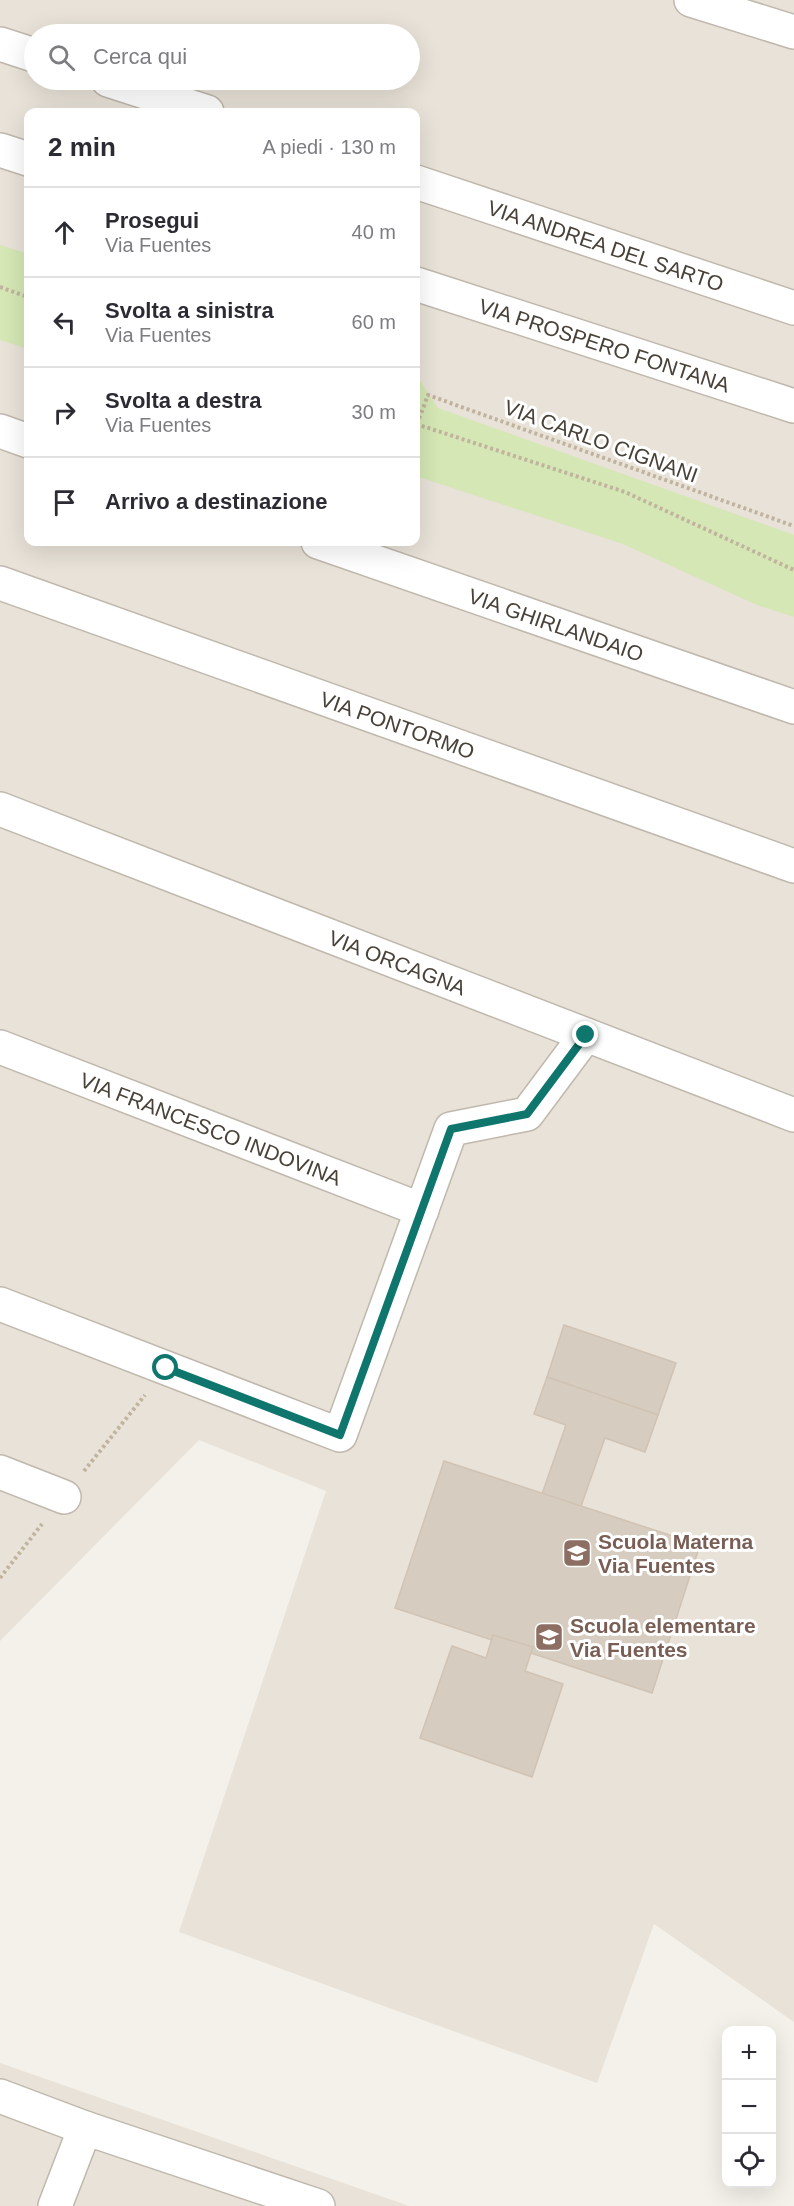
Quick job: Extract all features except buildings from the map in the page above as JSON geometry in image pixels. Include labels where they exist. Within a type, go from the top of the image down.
[{"type":"street","points":[[691,0],[794,32]]},
{"type":"street","points":[[0,44],[24,52]]},
{"type":"street","points":[[139,90],[195,108]]},
{"type":"street","points":[[0,150],[24,158]]},
{"type":"street","name":"VIA ANDREA DEL SARTO","points":[[420,183],[794,308]]},
{"type":"street","name":"VIA PROSPERO FONTANA","points":[[420,285],[794,406]]},
{"type":"street","points":[[0,431],[24,440]]},
{"type":"street","name":"VIA GHIRLANDAIO","points":[[330,546],[794,707]]},
{"type":"street","name":"VIA PONTORMO","points":[[0,583],[794,866]]},
{"type":"street","name":"VIA ORCAGNA","points":[[0,809],[794,1115]]},
{"type":"street","points":[[0,1304],[340,1435],[451,1129],[527,1114],[586,1035]]},
{"type":"street","name":"VIA FRANCESCO INDOVINA","points":[[0,1047],[422,1210]]},
{"type":"street","points":[[0,1472],[64,1497]]},
{"type":"street","points":[[0,2096],[85,2128],[318,2206]]},
{"type":"street","points":[[55,2206],[85,2128]]},
{"type":"path","points":[[0,287],[24,296]]},
{"type":"path","name":"VIA CARLO CIGNANI","points":[[420,414],[428,395],[794,525]]},
{"type":"path","points":[[420,425],[625,492],[794,570]]},
{"type":"shaded area","points":[[0,0],[794,0],[794,2022],[654,1924],[597,2083],[179,1932],[326,1491],[199,1440],[0,1641]]},
{"type":"shaded area","points":[[0,2063],[409,2206],[0,2206]]},
{"type":"green space","points":[[0,245],[24,253],[24,348],[0,340]]},
{"type":"green space","points":[[420,381],[438,408],[794,535],[794,617],[757,605],[623,544],[420,477]]},
{"type":"place","name":"Scuola Materna Via Fuentes","points":[[577,1553]]},
{"type":"place","name":"Scuola elementare Via Fuentes","points":[[549,1637]]},
{"type":"route","points":[[166,1368],[340,1435],[451,1129],[527,1114],[586,1035]]}]
